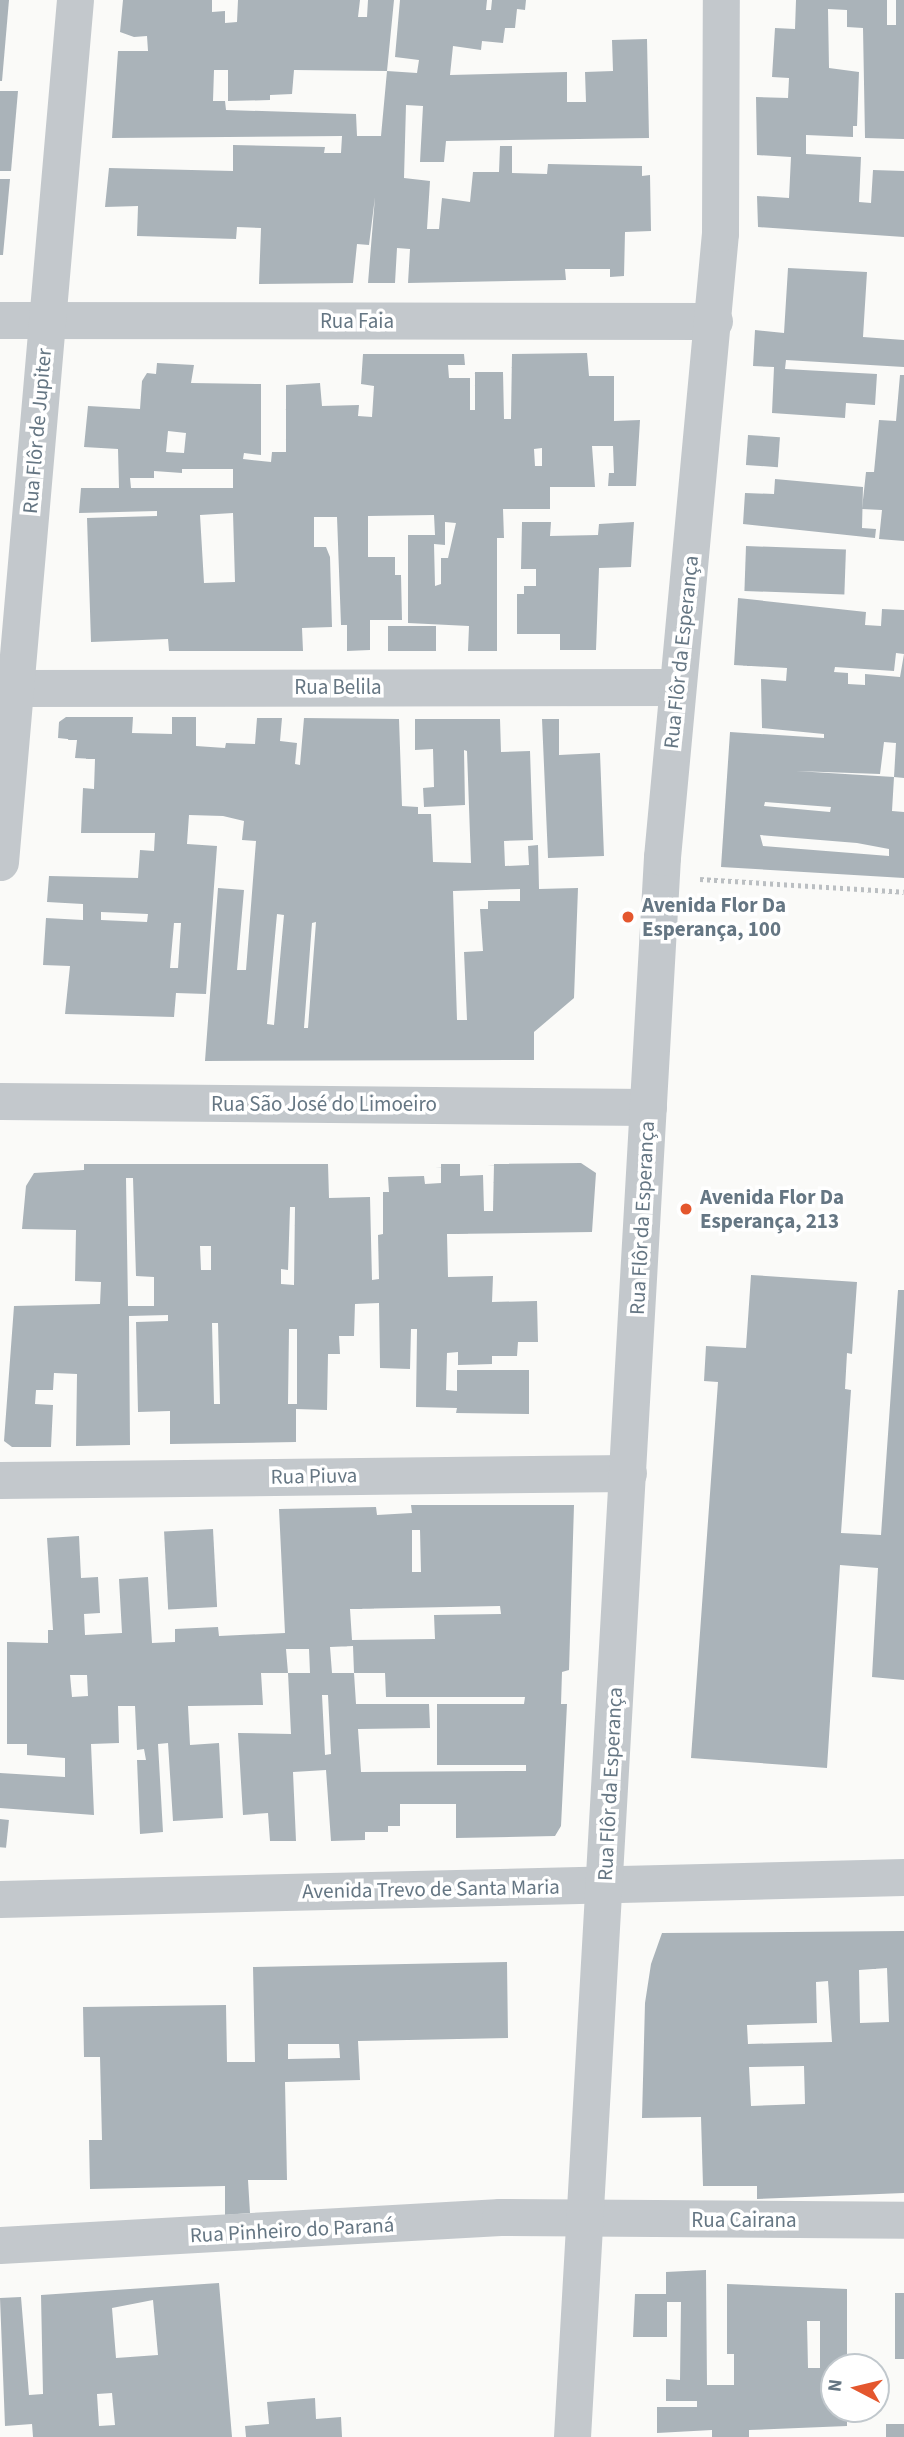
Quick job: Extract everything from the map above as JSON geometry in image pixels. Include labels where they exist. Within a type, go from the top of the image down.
[{"type":"street","name":"Rua Flôr de Jupiter","points":[[0,862],[7,688],[47,320],[75,0]]},
{"type":"street","name":"Rua Flôr da Esperança","points":[[572,2437],[661,877],[720,233],[722,0]]},
{"type":"street","name":"Rua Faia","points":[[0,320],[714,321]]},
{"type":"street","name":"Rua Belila","points":[[7,688],[677,687]]},
{"type":"street","name":"Rua São José do Limoeiro","points":[[0,1101],[648,1107]]},
{"type":"street","name":"Rua Piuva","points":[[0,1480],[628,1473]]},
{"type":"street","name":"Avenida Trevo de Santa Maria","points":[[0,1899],[904,1877]]},
{"type":"street","name":"Rua Pinheiro do Paraná","points":[[0,2245],[500,2217],[585,2220]]},
{"type":"street","name":"Rua Cairana","points":[[585,2220],[904,2220]]},
{"type":"path","points":[[661,877],[904,892]]},
{"type":"building","points":[[0,0],[9,0],[2,81],[0,81]]},
{"type":"building","points":[[123,0],[212,0],[212,12],[225,11],[225,23],[237,22],[238,0],[360,0],[358,17],[367,17],[368,0],[394,0],[387,71],[417,73],[419,60],[395,57],[400,0],[487,0],[486,10],[491,10],[492,0],[526,0],[525,10],[517,9],[515,28],[505,28],[503,43],[482,41],[481,50],[453,46],[450,75],[567,72],[567,102],[586,102],[585,72],[613,71],[612,40],[647,39],[649,138],[446,141],[444,162],[420,162],[423,106],[406,105],[404,178],[430,181],[427,229],[439,229],[442,198],[470,202],[473,172],[499,172],[500,146],[512,146],[512,173],[547,174],[548,164],[642,166],[642,176],[650,175],[651,231],[625,232],[624,276],[610,277],[610,269],[565,269],[566,280],[408,283],[410,249],[397,248],[395,283],[368,283],[375,197],[369,245],[357,244],[353,283],[259,284],[261,228],[237,227],[236,239],[137,236],[138,206],[105,207],[109,168],[233,171],[233,145],[325,147],[324,153],[341,153],[342,136],[112,138],[118,51],[148,51],[147,36],[134,37],[120,32]],"holes":[[[214,70],[228,70],[228,101],[270,100],[270,95],[292,94],[294,70],[387,71],[381,136],[357,136],[356,114],[226,110],[225,101],[213,101]]]},
{"type":"building","points":[[796,0],[887,0],[887,25],[896,25],[896,0],[904,0],[904,139],[865,138],[863,28],[847,27],[847,10],[828,9],[829,68],[859,72],[857,126],[853,126],[853,137],[806,135],[806,154],[861,157],[859,202],[871,203],[873,170],[904,171],[904,237],[758,227],[757,196],[789,198],[791,157],[757,155],[756,97],[788,98],[789,78],[772,77],[775,28],[795,29]]},
{"type":"building","points":[[0,91],[18,91],[11,171],[0,171]]},
{"type":"building","points":[[0,179],[10,179],[3,255],[0,255]]},
{"type":"building","points":[[788,268],[867,272],[863,337],[904,340],[904,367],[786,360],[785,369],[877,374],[875,405],[846,403],[845,418],[772,413],[774,367],[753,366],[755,330],[784,333]]},
{"type":"building","points":[[587,353],[589,376],[614,376],[614,421],[640,420],[636,486],[608,486],[609,473],[614,473],[613,446],[592,446],[595,487],[550,487],[550,509],[503,509],[504,538],[497,538],[497,651],[468,651],[469,626],[408,623],[408,535],[435,535],[434,515],[368,516],[368,557],[395,557],[395,575],[401,575],[402,620],[370,620],[370,650],[347,651],[347,625],[341,625],[337,517],[314,517],[314,547],[326,547],[330,557],[332,627],[302,628],[303,651],[169,651],[168,639],[91,642],[87,518],[157,516],[157,511],[79,513],[81,488],[119,488],[118,449],[84,447],[88,406],[140,409],[142,381],[147,373],[156,374],[157,363],[194,365],[191,383],[261,384],[261,455],[244,453],[243,459],[271,462],[272,452],[286,452],[286,385],[320,383],[322,406],[359,405],[358,416],[372,417],[374,386],[361,384],[363,354],[464,354],[465,365],[448,365],[449,378],[470,378],[470,410],[475,410],[475,372],[503,372],[504,419],[511,419],[512,354]],"holes":[[[168,431],[186,433],[184,453],[166,452]],[[542,448],[542,466],[535,466],[534,449]],[[182,469],[233,469],[233,488],[131,488],[130,478],[154,478],[154,471],[182,473]],[[233,513],[235,582],[204,583],[200,515]],[[445,522],[456,523],[448,558],[441,558],[441,584],[435,586],[434,544],[445,545]]]},
{"type":"building","points":[[900,375],[904,375],[904,541],[879,539],[882,510],[862,509],[866,472],[874,472],[879,420],[896,421]]},
{"type":"building","points":[[748,435],[780,437],[778,467],[746,465]]},
{"type":"building","points":[[775,479],[863,487],[862,528],[876,529],[875,538],[743,524],[745,493],[774,494]]},
{"type":"building","points":[[522,522],[551,522],[550,536],[598,535],[599,524],[634,522],[631,567],[599,568],[596,650],[560,650],[560,634],[517,634],[517,594],[524,594],[524,586],[536,586],[536,569],[521,569]]},
{"type":"building","points":[[746,546],[846,549],[844,594],[744,591]]},
{"type":"building","points":[[738,598],[866,612],[865,625],[881,626],[882,609],[904,610],[904,654],[904,778],[894,777],[892,811],[904,812],[904,878],[721,867],[730,732],[824,738],[824,734],[762,728],[761,679],[786,681],[787,668],[734,665]],"holes":[[[896,653],[904,654],[900,677],[865,674],[865,685],[848,684],[848,673],[834,672],[835,667],[894,671]],[[884,742],[896,743],[894,777],[796,771],[880,774]],[[765,802],[831,807],[830,812],[764,806]],[[760,835],[857,843],[889,849],[889,856],[763,846]]]},
{"type":"building","points":[[388,626],[436,626],[436,651],[388,651]]},
{"type":"building","points":[[66,717],[133,717],[132,733],[172,734],[172,717],[196,717],[196,746],[225,748],[226,743],[255,744],[257,718],[282,718],[280,741],[297,743],[295,764],[300,765],[304,718],[399,719],[402,806],[418,807],[418,814],[431,814],[433,862],[471,863],[467,751],[464,750],[465,805],[424,807],[423,788],[434,787],[433,749],[415,750],[415,719],[500,719],[501,752],[530,751],[533,840],[504,841],[505,866],[529,865],[528,846],[538,845],[539,889],[578,888],[574,998],[534,1032],[534,1060],[205,1061],[218,888],[244,890],[237,970],[246,970],[256,841],[242,840],[244,821],[223,816],[189,815],[187,844],[217,846],[206,994],[176,993],[174,1017],[65,1014],[70,966],[43,965],[46,918],[83,920],[83,904],[47,902],[49,876],[138,878],[140,850],[154,851],[155,833],[81,833],[83,788],[94,789],[95,759],[75,758],[77,740],[58,738],[59,722]],"holes":[[[520,889],[520,901],[488,901],[488,909],[480,909],[483,951],[464,952],[467,1020],[457,1020],[453,891]],[[101,912],[148,914],[147,922],[101,920]],[[277,914],[284,915],[274,1025],[267,1024]],[[316,922],[308,1028],[304,1028],[312,923]],[[174,923],[181,923],[178,968],[170,968]]]},
{"type":"building","points":[[542,719],[559,719],[559,755],[600,753],[604,856],[548,858]]},
{"type":"building","points":[[581,1163],[596,1173],[592,1232],[447,1234],[448,1277],[493,1276],[492,1302],[537,1301],[538,1342],[518,1342],[517,1356],[492,1356],[492,1364],[458,1365],[458,1352],[447,1353],[446,1390],[457,1391],[457,1370],[529,1370],[529,1414],[456,1413],[457,1408],[416,1407],[417,1329],[411,1329],[410,1369],[380,1368],[379,1303],[355,1304],[354,1336],[339,1336],[340,1354],[328,1354],[327,1410],[296,1409],[296,1442],[170,1444],[170,1411],[138,1412],[136,1322],[168,1321],[168,1315],[129,1316],[130,1445],[76,1446],[77,1374],[54,1373],[53,1390],[36,1390],[35,1404],[53,1405],[51,1447],[12,1447],[4,1441],[14,1306],[100,1304],[101,1282],[75,1281],[76,1230],[22,1229],[26,1186],[34,1173],[84,1170],[84,1164],[328,1164],[329,1198],[370,1197],[372,1280],[379,1279],[378,1235],[383,1234],[383,1192],[389,1192],[388,1177],[424,1176],[425,1184],[441,1183],[441,1164],[460,1164],[460,1176],[483,1175],[484,1211],[493,1211],[494,1164]],"holes":[[[126,1178],[133,1178],[136,1276],[154,1277],[154,1306],[128,1306]],[[290,1207],[295,1207],[294,1285],[281,1284],[281,1269],[288,1270]],[[200,1246],[211,1246],[211,1270],[201,1270]],[[212,1323],[218,1323],[220,1404],[214,1404]],[[289,1329],[297,1329],[297,1404],[288,1404]]]},
{"type":"building","points":[[751,1275],[857,1282],[852,1354],[847,1353],[845,1389],[851,1390],[841,1533],[881,1535],[898,1290],[904,1290],[904,1680],[872,1677],[878,1568],[840,1565],[827,1768],[691,1758],[718,1382],[704,1381],[706,1346],[746,1348]]},
{"type":"building","points":[[411,1505],[574,1505],[569,1670],[562,1672],[561,1704],[567,1704],[561,1826],[555,1836],[456,1838],[456,1804],[400,1804],[400,1826],[388,1826],[388,1832],[365,1832],[365,1840],[331,1841],[326,1770],[293,1772],[296,1841],[270,1841],[268,1813],[243,1815],[238,1733],[291,1734],[288,1673],[261,1673],[263,1705],[188,1706],[190,1745],[219,1743],[223,1818],[173,1821],[168,1743],[158,1744],[163,1832],[140,1834],[137,1760],[146,1760],[144,1749],[137,1750],[135,1706],[118,1706],[119,1743],[91,1744],[94,1815],[0,1808],[0,1773],[65,1777],[65,1758],[27,1755],[27,1744],[7,1744],[7,1642],[48,1643],[48,1630],[53,1630],[47,1538],[79,1536],[81,1578],[98,1577],[100,1613],[84,1614],[85,1635],[122,1633],[119,1579],[148,1577],[152,1643],[175,1642],[175,1629],[218,1627],[219,1636],[285,1633],[279,1509],[376,1507],[377,1515],[412,1513]],"holes":[[[412,1530],[420,1530],[421,1572],[412,1572]],[[500,1606],[501,1614],[434,1615],[435,1639],[352,1640],[350,1609]],[[353,1646],[354,1673],[332,1673],[330,1647]],[[286,1649],[309,1649],[310,1673],[288,1673]],[[354,1673],[385,1673],[386,1697],[525,1697],[524,1704],[437,1704],[437,1765],[526,1765],[526,1771],[361,1772],[358,1729],[430,1728],[429,1704],[356,1704]],[[70,1675],[87,1675],[88,1696],[72,1697]],[[322,1695],[328,1695],[331,1754],[325,1755]]]},
{"type":"building","points":[[213,1529],[217,1607],[168,1609],[164,1532]]},
{"type":"building","points":[[0,1819],[9,1820],[6,1848],[0,1847]]},
{"type":"building","points":[[904,1931],[904,2193],[757,2199],[757,2186],[703,2186],[701,2117],[642,2118],[645,2003],[651,1964],[662,1933]],"holes":[[[887,1968],[889,2022],[860,2023],[859,1970]],[[828,1981],[832,2042],[748,2044],[747,2025],[817,2023],[816,1982]],[[804,2066],[805,2104],[751,2106],[749,2067]]]},
{"type":"building","points":[[507,1962],[508,2038],[358,2041],[360,2080],[285,2082],[287,2180],[248,2180],[250,2213],[225,2215],[225,2186],[90,2189],[89,2140],[102,2140],[100,2057],[84,2057],[83,2007],[226,2005],[227,2062],[255,2062],[253,1967]],"holes":[[[288,2044],[339,2044],[340,2058],[288,2059]]]},
{"type":"building","points":[[706,2270],[707,2385],[734,2385],[734,2354],[727,2354],[727,2284],[847,2289],[847,2353],[820,2353],[820,2321],[807,2321],[808,2368],[820,2368],[820,2423],[847,2423],[847,2426],[749,2430],[749,2437],[712,2437],[712,2430],[657,2433],[657,2407],[697,2407],[697,2401],[666,2401],[666,2379],[680,2380],[681,2302],[667,2302],[667,2337],[633,2337],[635,2294],[666,2294],[666,2272]]},
{"type":"building","points":[[219,2283],[232,2437],[33,2437],[32,2424],[5,2426],[0,2298],[21,2297],[29,2395],[43,2394],[41,2295]],"holes":[[[153,2300],[158,2355],[116,2358],[112,2308]],[[112,2393],[115,2425],[99,2426],[97,2394]]]},
{"type":"building","points":[[895,2293],[904,2293],[904,2359],[895,2359]]},
{"type":"building","points":[[315,2398],[316,2419],[341,2417],[342,2437],[246,2437],[245,2426],[269,2424],[267,2402]]},
{"type":"building","points":[[886,2424],[904,2424],[904,2437],[886,2437]]},
{"type":"place","name":"Avenida Flor Da Esperança, 100","points":[[628,917]]},
{"type":"place","name":"Avenida Flor Da Esperança, 213","points":[[686,1209]]}]
